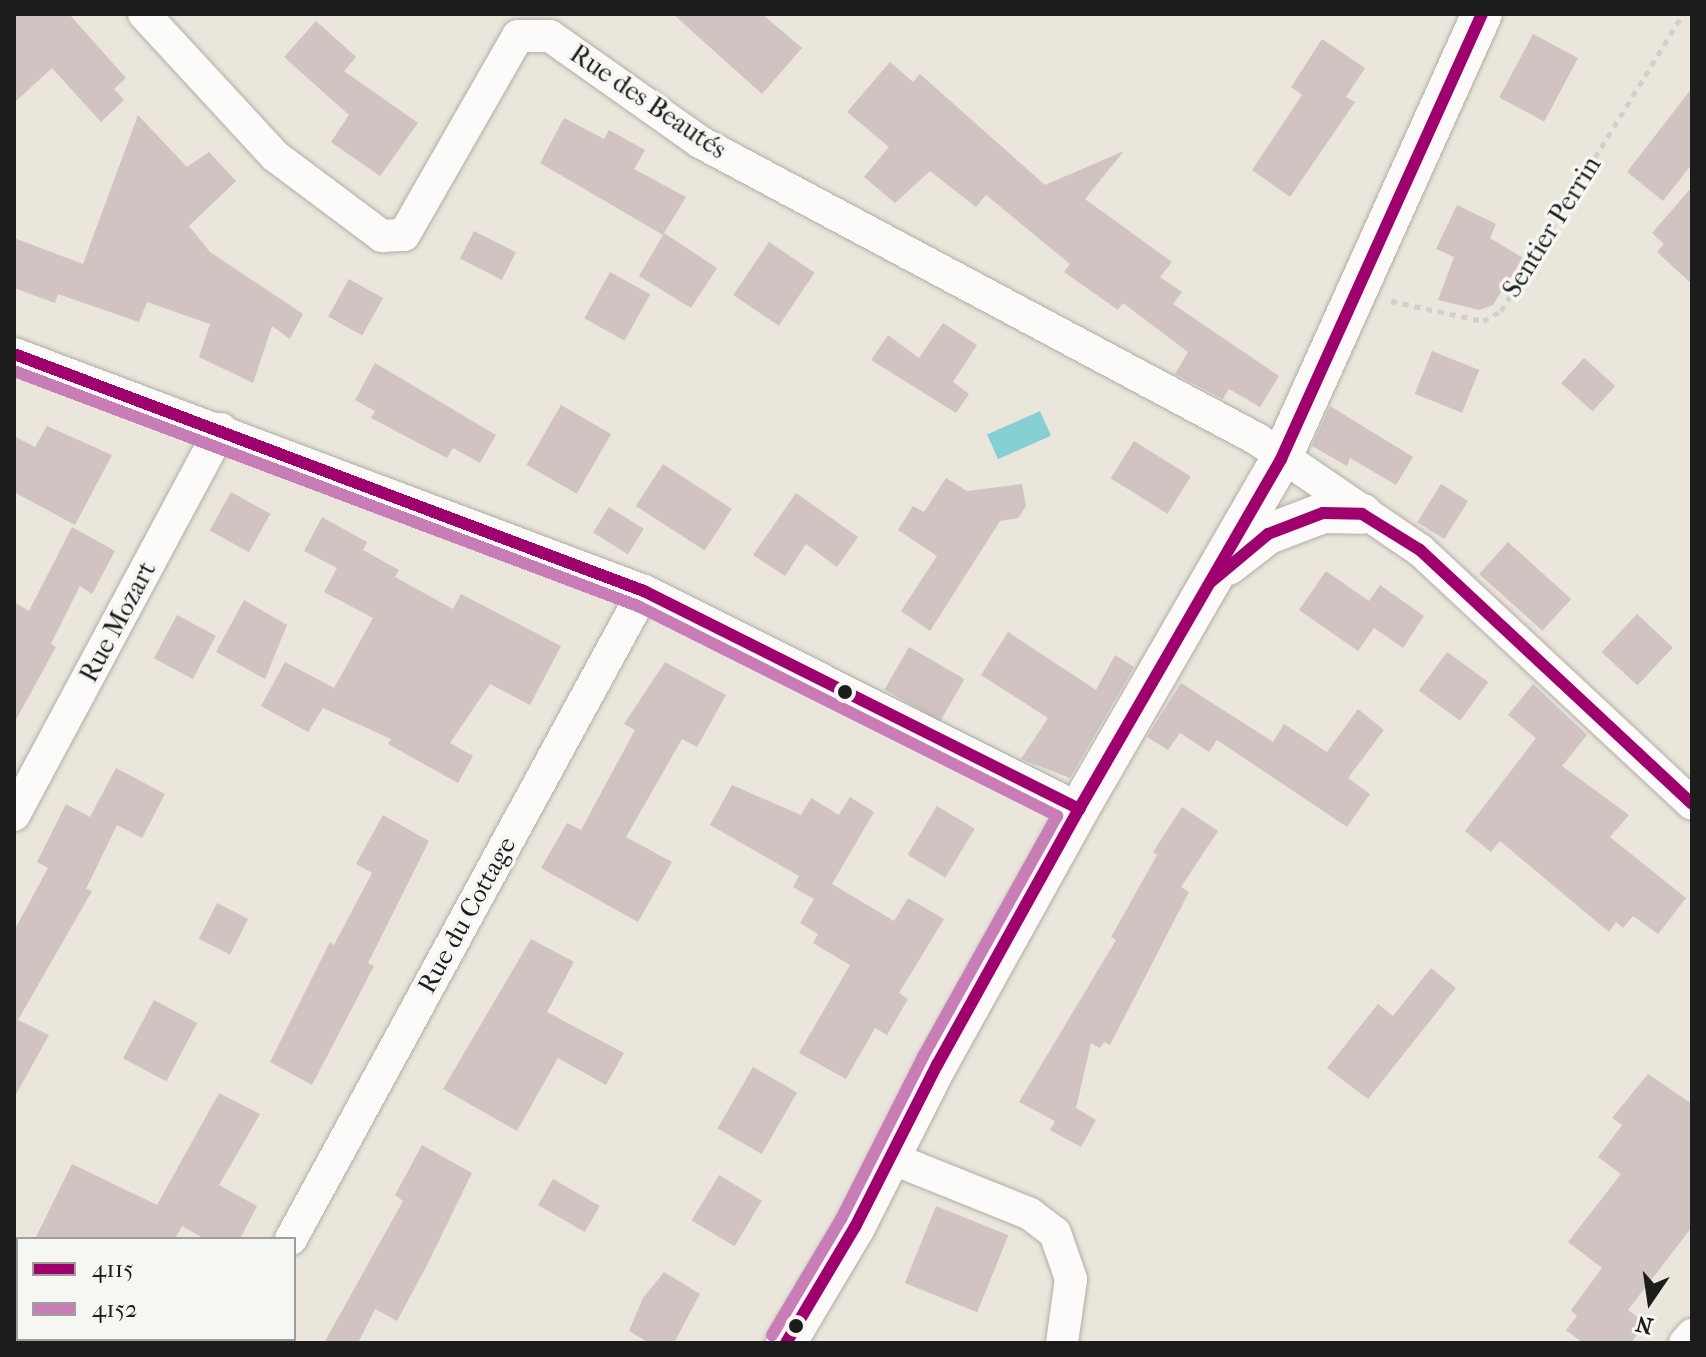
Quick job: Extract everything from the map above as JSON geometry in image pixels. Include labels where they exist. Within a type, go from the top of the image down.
[{"type":"street","name":"Rue des Beautés","points":[[144,14],[275,156],[382,236],[404,235],[518,36],[550,36],[700,142],[1257,439],[1281,459]]},
{"type":"street","points":[[786,1343],[891,1158],[1079,809],[1281,459],[1482,14]]},
{"type":"street","points":[[14,354],[221,429],[644,591],[1079,809]]},
{"type":"street","name":"Rue Mozart","points":[[14,815],[221,429]]},
{"type":"street","points":[[1281,459],[1420,550],[1692,804]]},
{"type":"street","points":[[1216,575],[1268,534],[1323,513],[1362,514]]},
{"type":"street","name":"Rue du Cottage","points":[[292,1237],[644,591]]},
{"type":"street","points":[[891,1158],[1030,1214],[1055,1233],[1071,1279],[1062,1343]]},
{"type":"street","points":[[1685,1343],[1692,1335]]},
{"type":"path","name":"Sentier Perrin","points":[[1355,293],[1483,321],[1501,311],[1683,14]]},
{"type":"water","points":[[1040,411],[1051,436],[998,459],[987,435]]},
{"type":"building","points":[[14,14],[69,14],[126,78],[114,89],[124,100],[101,122],[52,68],[14,103]]},
{"type":"building","points":[[673,14],[762,14],[802,48],[762,94]]},
{"type":"building","points":[[316,21],[356,57],[344,71],[418,123],[380,176],[331,142],[349,115],[284,57]]},
{"type":"building","points":[[1533,34],[1578,58],[1544,122],[1499,98]]},
{"type":"building","points":[[1322,39],[1365,68],[1346,97],[1355,102],[1290,197],[1252,170],[1302,95],[1291,87]]},
{"type":"building","points":[[890,62],[913,82],[920,74],[1045,185],[1124,151],[1085,199],[1172,262],[1160,277],[1182,292],[1173,304],[1279,376],[1260,407],[1229,389],[1223,399],[1175,374],[1188,352],[1123,303],[1118,310],[1064,272],[1070,264],[986,195],[976,207],[930,171],[895,203],[864,177],[889,147],[847,112]]},
{"type":"building","points":[[1692,88],[1692,164],[1663,201],[1627,172]]},
{"type":"building","points":[[138,115],[187,167],[209,152],[236,181],[189,226],[210,252],[303,314],[290,339],[272,326],[253,383],[199,357],[210,324],[147,302],[139,322],[58,294],[55,303],[14,288],[14,238],[83,264]]},
{"type":"building","points":[[564,118],[604,139],[609,130],[645,150],[634,169],[686,197],[664,233],[717,268],[691,308],[639,276],[663,235],[540,163]]},
{"type":"building","points":[[1692,187],[1692,284],[1657,252],[1664,244],[1652,233]]},
{"type":"building","points":[[1457,205],[1496,224],[1490,238],[1523,258],[1493,305],[1479,310],[1438,300],[1454,257],[1436,249]]},
{"type":"building","points":[[474,231],[516,252],[502,280],[460,259]]},
{"type":"building","points":[[769,242],[815,273],[779,326],[733,295]]},
{"type":"building","points":[[610,272],[650,294],[625,341],[584,318]]},
{"type":"building","points":[[349,279],[383,298],[362,336],[328,317]]},
{"type":"building","points":[[943,323],[977,345],[953,382],[969,394],[956,413],[871,360],[888,335],[919,358]]},
{"type":"building","points":[[1432,351],[1479,370],[1462,413],[1415,394]]},
{"type":"building","points":[[1584,358],[1615,386],[1592,411],[1561,383]]},
{"type":"building","points":[[375,363],[496,435],[480,463],[453,448],[447,458],[371,418],[375,411],[355,400]]},
{"type":"building","points":[[561,405],[611,434],[577,494],[526,465]]},
{"type":"building","points":[[1330,406],[1413,457],[1396,485],[1350,458],[1347,466],[1312,446]]},
{"type":"building","points":[[47,426],[112,455],[75,525],[14,492],[14,436],[35,447]]},
{"type":"building","points":[[1134,441],[1191,477],[1168,514],[1111,478]]},
{"type":"building","points":[[663,464],[732,509],[705,551],[636,506]]},
{"type":"building","points":[[946,478],[967,491],[1022,484],[1026,506],[1018,518],[1000,521],[930,631],[901,611],[937,556],[898,530],[913,506],[924,512]]},
{"type":"building","points":[[1441,484],[1468,501],[1444,539],[1417,522]]},
{"type":"building","points":[[231,492],[270,514],[249,552],[210,530]]},
{"type":"building","points":[[796,493],[858,537],[837,567],[806,544],[785,576],[753,555]]},
{"type":"building","points":[[609,507],[644,529],[628,554],[593,532]]},
{"type":"building","points":[[322,517],[367,542],[363,550],[399,570],[395,577],[453,609],[461,594],[561,646],[530,705],[490,684],[450,743],[473,756],[458,783],[388,744],[391,739],[323,708],[308,732],[261,706],[285,662],[334,688],[328,699],[373,618],[324,592],[337,568],[304,551]]},
{"type":"building","points":[[72,527],[115,551],[92,594],[80,586],[51,644],[56,647],[14,723],[14,602],[29,611]]},
{"type":"building","points":[[1508,542],[1571,599],[1542,631],[1479,574]]},
{"type":"building","points":[[1326,571],[1369,601],[1380,585],[1424,616],[1403,648],[1374,628],[1358,651],[1299,610]]},
{"type":"building","points":[[244,600],[287,625],[265,679],[216,652]]},
{"type":"building","points":[[1637,614],[1673,647],[1637,685],[1602,652]]},
{"type":"building","points":[[177,615],[216,636],[193,679],[154,658]]},
{"type":"building","points":[[1008,632],[1096,690],[1115,655],[1134,667],[1070,778],[1021,759],[1048,718],[981,675]]},
{"type":"building","points":[[909,647],[964,679],[940,721],[884,689]]},
{"type":"building","points":[[1447,652],[1488,682],[1460,721],[1419,691]]},
{"type":"building","points":[[665,662],[726,695],[697,747],[682,739],[626,837],[672,862],[638,922],[541,868],[567,823],[581,830],[635,730],[624,724]]},
{"type":"building","points":[[1181,683],[1273,742],[1284,724],[1327,752],[1358,709],[1384,730],[1348,778],[1370,794],[1347,827],[1217,740],[1209,752],[1180,733],[1168,750],[1147,737]]},
{"type":"building","points":[[1533,684],[1587,735],[1562,766],[1629,815],[1610,837],[1686,898],[1658,934],[1633,916],[1623,928],[1616,922],[1609,932],[1500,841],[1491,852],[1465,831],[1536,738],[1508,715]]},
{"type":"building","points":[[116,768],[165,794],[142,838],[117,825],[86,889],[92,891],[18,1020],[49,1035],[14,1098],[14,931],[48,868],[37,862],[66,804],[90,817]]},
{"type":"building","points":[[732,785],[801,815],[811,798],[839,815],[850,797],[874,812],[832,884],[894,921],[908,898],[944,919],[899,993],[908,999],[887,1035],[875,1028],[846,1079],[799,1053],[850,965],[813,943],[818,934],[800,923],[814,899],[793,887],[799,876],[710,825]]},
{"type":"building","points":[[937,806],[975,829],[945,878],[908,855]]},
{"type":"building","points":[[1182,807],[1218,831],[1181,887],[1189,892],[1110,1045],[1104,1042],[1100,1048],[1091,1043],[1076,1108],[1096,1120],[1081,1147],[1050,1130],[1055,1121],[1019,1102],[1116,940],[1111,937],[1157,855],[1153,852]]},
{"type":"building","points":[[383,815],[429,841],[368,963],[374,966],[312,1085],[270,1062],[330,942],[334,945],[372,873],[356,864]]},
{"type":"building","points":[[217,903],[248,919],[230,955],[199,939]]},
{"type":"building","points":[[531,939],[574,962],[547,1012],[624,1053],[606,1085],[558,1058],[517,1131],[443,1089]]},
{"type":"building","points":[[1431,968],[1456,988],[1368,1099],[1327,1068],[1378,1004],[1393,1016]]},
{"type":"building","points":[[154,1000],[197,1023],[166,1081],[123,1058]]},
{"type":"building","points":[[753,1067],[797,1092],[762,1154],[718,1128]]},
{"type":"building","points":[[1648,1074],[1692,1104],[1692,1227],[1628,1310],[1646,1323],[1631,1343],[1583,1343],[1566,1330],[1577,1316],[1571,1310],[1602,1268],[1568,1242],[1621,1174],[1598,1157],[1622,1125],[1612,1118]]},
{"type":"building","points":[[219,1093],[260,1114],[219,1185],[257,1206],[241,1237],[201,1237],[182,1226],[176,1237],[36,1237],[72,1164],[157,1205]]},
{"type":"building","points":[[422,1145],[472,1173],[426,1267],[397,1321],[375,1309],[358,1343],[324,1343],[403,1201],[395,1195]]},
{"type":"building","points":[[719,1175],[762,1201],[735,1246],[692,1220]]},
{"type":"building","points":[[553,1179],[600,1206],[585,1232],[538,1205]]},
{"type":"building","points":[[936,1206],[1008,1235],[977,1312],[905,1283]]},
{"type":"building","points":[[664,1272],[700,1294],[674,1343],[649,1343],[629,1331],[643,1298]]},
{"type":"transit line","name":"4115","points":[[786,1343],[855,1227],[937,1065],[1079,809],[1281,459],[1482,14]]},
{"type":"transit line","name":"4115","points":[[14,354],[644,591],[1079,809]]},
{"type":"transit line","name":"4152","points":[[14,371],[638,606],[1057,816],[923,1057],[841,1219],[772,1335]]},
{"type":"transit line","name":"4115","points":[[1212,581],[1268,534],[1323,513],[1362,514],[1420,550],[1692,804]]}]
